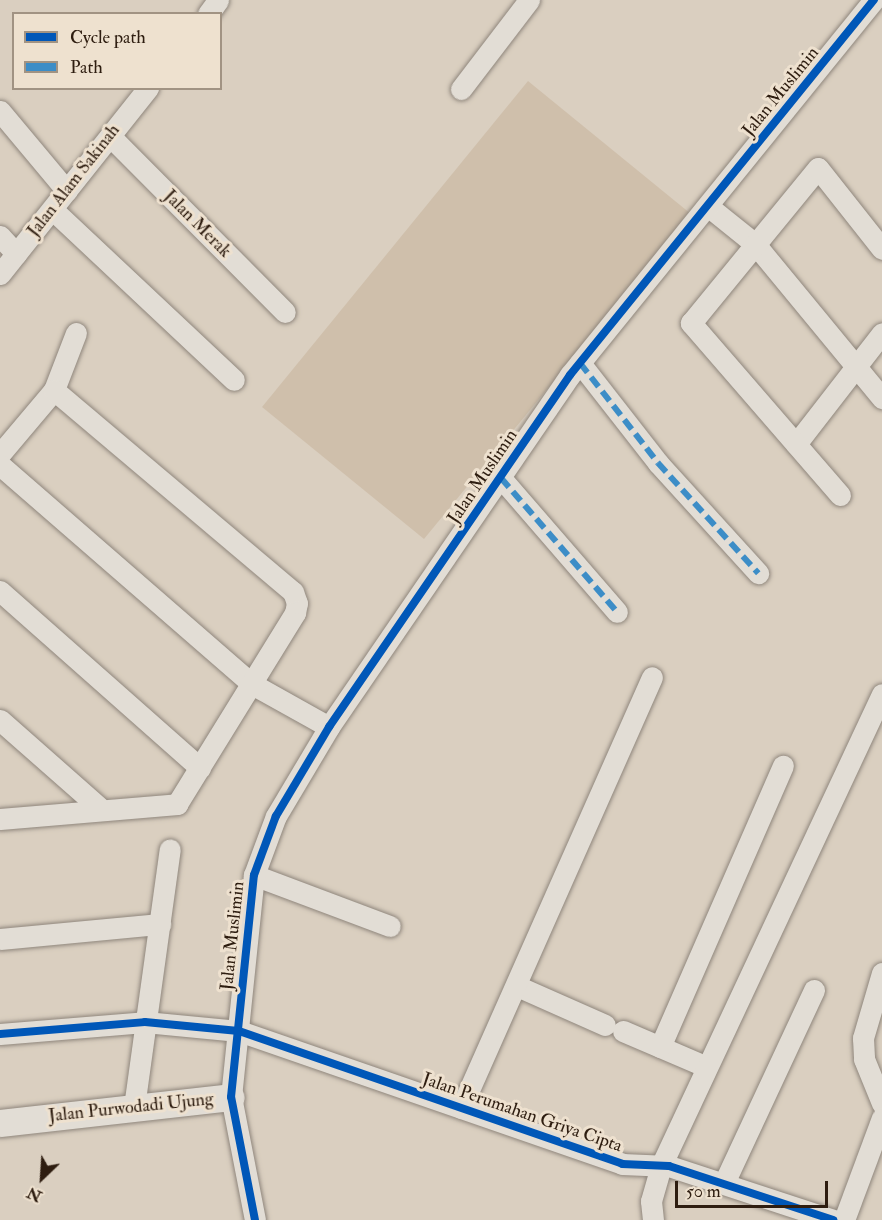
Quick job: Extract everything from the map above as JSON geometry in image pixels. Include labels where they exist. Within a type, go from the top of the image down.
[{"type":"street","points":[[461,89],[529,0]]},
{"type":"street","name":"Jalan Muslimin","points":[[239,1031],[254,875],[276,816],[329,728],[580,363],[709,207],[874,0]]},
{"type":"street","name":"Jalan Alam Sakinah","points":[[0,274],[146,90]]},
{"type":"street","points":[[0,111],[67,191]]},
{"type":"street","name":"Jalan Merak","points":[[110,136],[285,312]]},
{"type":"street","points":[[840,495],[691,323],[818,168],[882,249]]},
{"type":"street","points":[[709,207],[755,244],[882,398]]},
{"type":"street","points":[[53,210],[234,380]]},
{"type":"street","points":[[0,236],[16,254]]},
{"type":"street","points":[[0,454],[54,390],[76,333]]},
{"type":"street","points":[[796,444],[882,333]]},
{"type":"street","points":[[580,363],[658,463],[758,573]]},
{"type":"street","points":[[0,819],[177,804],[295,613],[293,592],[54,390]]},
{"type":"street","points":[[0,465],[252,684],[329,728]]},
{"type":"street","points":[[501,478],[617,612]]},
{"type":"street","points":[[0,591],[200,768]]},
{"type":"street","points":[[461,1108],[652,677]]},
{"type":"street","points":[[653,1220],[651,1201],[661,1166],[882,694]]},
{"type":"street","points":[[0,720],[102,810]]},
{"type":"street","points":[[660,1047],[783,766]]},
{"type":"street","points":[[134,1107],[170,849]]},
{"type":"street","points":[[254,875],[390,926]]},
{"type":"street","points":[[0,939],[159,924]]},
{"type":"street","points":[[882,973],[863,1038],[864,1059],[882,1103]]},
{"type":"street","points":[[517,986],[707,1067]]},
{"type":"street","points":[[724,1183],[814,990]]},
{"type":"street","name":"Jalan Perumahan Griya Cipta","points":[[0,1034],[145,1022],[239,1031],[622,1164],[661,1166],[724,1183],[833,1220]]},
{"type":"street","name":"Jalan Purwodadi Ujung","points":[[0,1124],[134,1107],[231,1098],[239,1031]]},
{"type":"street","points":[[231,1098],[255,1220]]},
{"type":"street","points":[[844,1220],[882,1118]]},
{"type":"shaded area","points":[[528,81],[691,214],[424,539],[262,407]]},
{"type":"marked path","points":[[580,363],[658,463],[758,573]]},
{"type":"marked path","points":[[501,478],[617,612]]},
{"type":"cycle path","points":[[255,1220],[231,1097],[254,875],[276,816],[329,727],[570,375],[874,0]]},
{"type":"cycle path","points":[[0,1034],[145,1022],[239,1031],[622,1164],[669,1166],[833,1220]]}]
